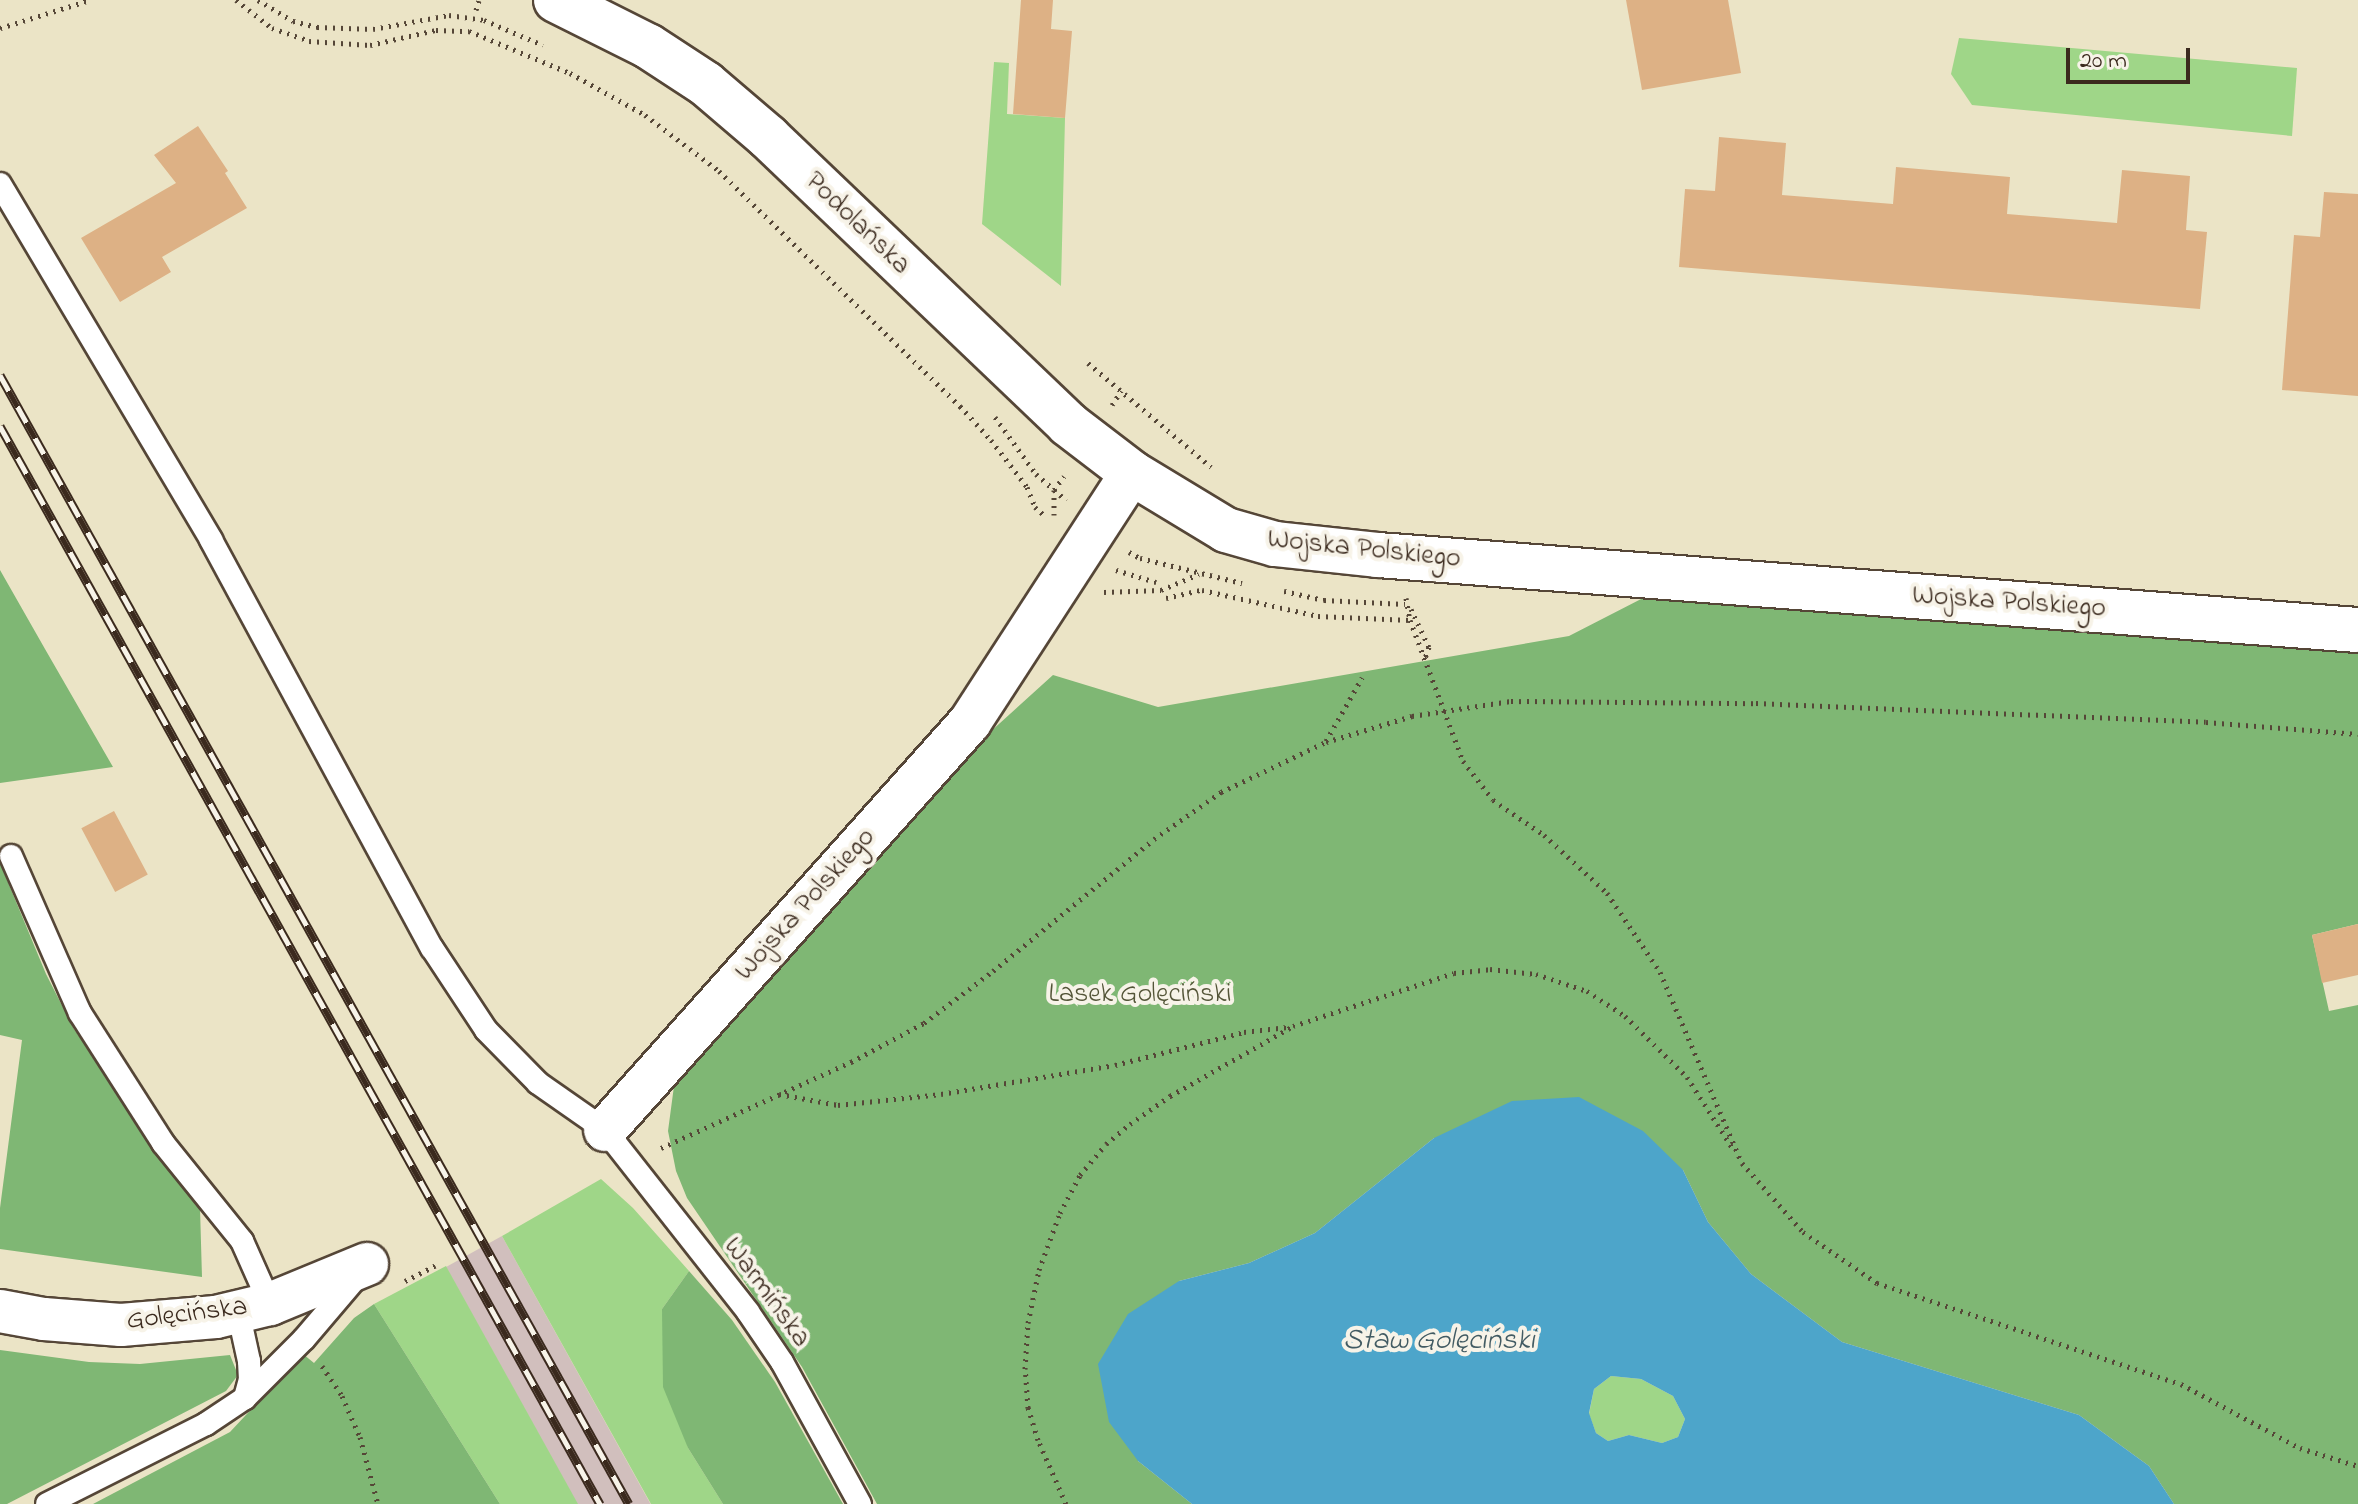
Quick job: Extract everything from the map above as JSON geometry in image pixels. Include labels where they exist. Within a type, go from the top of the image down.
[{"type":"street","name":"Podolańska","points":[[560,0],[648,46],[706,84],[768,137],[1068,424],[1132,473]]},
{"type":"street","name":"Wojska Polskiego","points":[[605,1130],[970,722],[1132,473],[1226,530],[1275,544],[2358,630]]},
{"type":"street","name":"Golęcińska","points":[[0,1311],[88,1324],[160,1324],[254,1308],[367,1264]]},
{"type":"lane","name":"Warmińska","points":[[0,184],[211,540],[432,948],[486,1030],[538,1083],[605,1130],[748,1312],[782,1362],[860,1504]]},
{"type":"lane","points":[[11,856],[80,1013],[163,1143],[242,1241],[254,1308],[250,1379],[245,1398]]},
{"type":"lane","points":[[47,1504],[206,1424],[245,1398],[304,1339],[367,1264]]},
{"type":"path","points":[[0,28],[90,0]]},
{"type":"path","points":[[236,0],[272,28],[309,41],[370,45],[436,30],[470,28],[609,93],[690,146],[960,406],[991,440],[1027,487],[1035,507],[1045,516]]},
{"type":"path","points":[[258,0],[293,21],[342,30],[373,29],[424,17],[469,17],[554,50]]},
{"type":"path","points":[[476,10],[479,0]]},
{"type":"path","points":[[1088,363],[1216,471]]},
{"type":"path","points":[[989,412],[1036,474],[1073,507]]},
{"type":"path","points":[[1110,566],[1121,574],[1156,582]]},
{"type":"path","points":[[1053,594],[1161,590],[1200,573]]},
{"type":"path","points":[[1166,598],[1202,590],[1318,616],[1410,620]]},
{"type":"path","points":[[1408,604],[1429,647],[1425,659]]},
{"type":"path","points":[[1413,628],[1463,761],[1493,800],[1544,835],[1607,893],[1660,972],[1742,1163]]},
{"type":"path","points":[[1326,742],[1362,678]]},
{"type":"path","points":[[631,1163],[862,1057],[924,1023],[1172,826],[1221,792],[1326,742],[1443,709],[1511,701],[1756,703],[2206,722],[2358,734]]},
{"type":"path","points":[[778,1094],[811,1103],[838,1105],[941,1094],[1115,1065],[1244,1032],[1293,1026],[1454,973],[1490,969],[1536,974],[1587,991],[1625,1016],[1687,1077],[1742,1163],[1803,1232],[1877,1283],[2181,1384],[2300,1448],[2358,1466]]},
{"type":"path","points":[[1066,1504],[1038,1440],[1028,1408],[1025,1369],[1028,1323],[1039,1270],[1060,1213],[1080,1175],[1106,1144],[1130,1124],[1293,1026]]},
{"type":"path","points":[[304,1339],[342,1396],[360,1437],[378,1504]]},
{"type":"shaded area","points":[[502,1236],[651,1504],[577,1504],[446,1267]]},
{"type":"green space","points":[[1959,38],[2297,68],[2292,136],[1972,105],[1951,74]]},
{"type":"green space","points":[[994,62],[1009,63],[1007,114],[1065,118],[1061,286],[982,224]]},
{"type":"green space","points":[[0,570],[45,649],[113,767],[0,783]]},
{"type":"green space","name":"Lasek Golęciński","points":[[1645,597],[2358,653],[2358,924],[2312,935],[2329,1011],[2358,1005],[2358,1504],[2174,1504],[2149,1466],[2079,1415],[1842,1342],[1751,1274],[1708,1222],[1683,1170],[1434,1138],[1315,1233],[1249,1263],[1179,1281],[1138,1461],[1192,1504],[877,1504],[802,1367],[687,1198],[676,1171],[668,1131],[674,1086],[686,1065],[815,930],[989,733],[1053,675],[1158,707],[1569,636]]},
{"type":"green space","points":[[0,863],[46,974],[74,1029],[200,1208],[202,1277],[0,1249],[0,1208],[22,1040],[0,1035]]},
{"type":"green space","points":[[601,1179],[633,1208],[689,1271],[662,1309],[688,1448],[723,1504],[651,1504],[502,1236]]},
{"type":"green space","points":[[446,1266],[578,1504],[500,1504],[374,1304]]},
{"type":"green space","points":[[689,1271],[732,1320],[775,1382],[843,1504],[723,1504],[688,1448],[663,1387],[662,1309]]},
{"type":"green space","points":[[374,1304],[500,1504],[93,1504],[230,1432],[303,1354],[314,1363],[354,1318]]},
{"type":"green space","points":[[0,1350],[89,1362],[140,1364],[230,1355],[238,1375],[226,1391],[7,1504],[0,1504]]},
{"type":"green space","points":[[1611,1376],[1641,1379],[1673,1396],[1685,1419],[1678,1437],[1662,1443],[1629,1435],[1608,1441],[1596,1433],[1589,1414],[1594,1389]]},
{"type":"water","name":"Staw Golęciński","points":[[1579,1097],[1643,1131],[1683,1170],[1708,1222],[1751,1274],[1842,1342],[2079,1415],[2149,1466],[2174,1504],[1192,1504],[1138,1461],[1109,1422],[1098,1364],[1128,1314],[1179,1281],[1249,1263],[1315,1233],[1434,1138],[1512,1101]],"holes":[[[1611,1376],[1641,1379],[1673,1396],[1685,1419],[1678,1437],[1662,1443],[1629,1435],[1608,1441],[1596,1433],[1589,1413],[1594,1389]]]},
{"type":"building","points":[[1021,0],[1053,0],[1051,29],[1072,31],[1065,118],[1013,114]]},
{"type":"building","points":[[1626,0],[1728,0],[1741,73],[1642,90]]},
{"type":"building","points":[[198,126],[228,171],[225,173],[247,208],[162,257],[171,272],[120,302],[81,238],[176,183],[154,155]]},
{"type":"building","points":[[1719,137],[1786,143],[1782,195],[1893,204],[1896,167],[2010,177],[2007,214],[2117,223],[2122,170],[2190,176],[2186,230],[2207,232],[2200,309],[1679,267],[1685,189],[1715,191]]},
{"type":"building","points":[[2324,192],[2358,194],[2358,396],[2282,390],[2294,235],[2320,237]]},
{"type":"building","points":[[114,811],[148,875],[115,892],[81,828]]},
{"type":"building","points":[[2358,924],[2358,975],[2322,983],[2312,935]]},
{"type":"railway","points":[[0,375],[629,1504]]},
{"type":"railway","points":[[0,426],[600,1504]]}]
